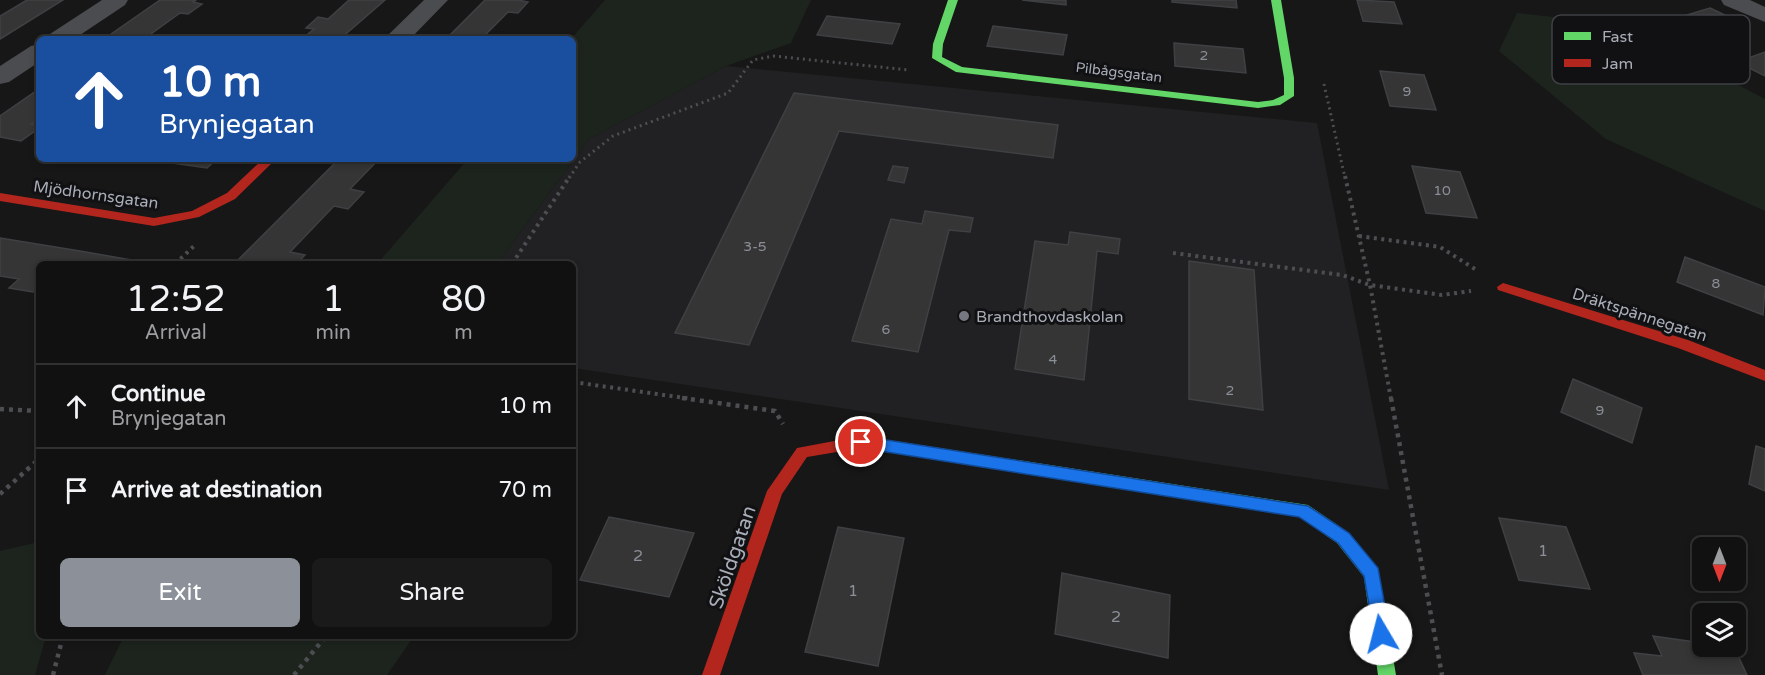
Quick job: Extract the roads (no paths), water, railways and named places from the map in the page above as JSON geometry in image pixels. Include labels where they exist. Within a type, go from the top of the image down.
[{"type":"street","points":[[63,36],[117,0]]},
{"type":"street","points":[[399,36],[437,0]]},
{"type":"street","name":"Pilbågsgatan","points":[[953,0],[938,44],[937,58],[955,68],[1258,105],[1276,103],[1289,96],[1289,78],[1276,0]]},
{"type":"street","points":[[1732,0],[1765,15]]},
{"type":"street","points":[[0,77],[36,53]]},
{"type":"street","name":"Mjödhornsgatan","points":[[0,197],[154,222],[187,216],[231,196],[267,162]]},
{"type":"street","name":"Dräktspännegatan","points":[[1503,287],[1683,344],[1765,376]]},
{"type":"street","name":"Sköldgatan","points":[[711,675],[775,491],[801,454],[861,442],[1302,510],[1343,538],[1372,574],[1387,675]]},
{"type":"place","name":"Brandthovdaskolan","points":[[964,316]]}]
